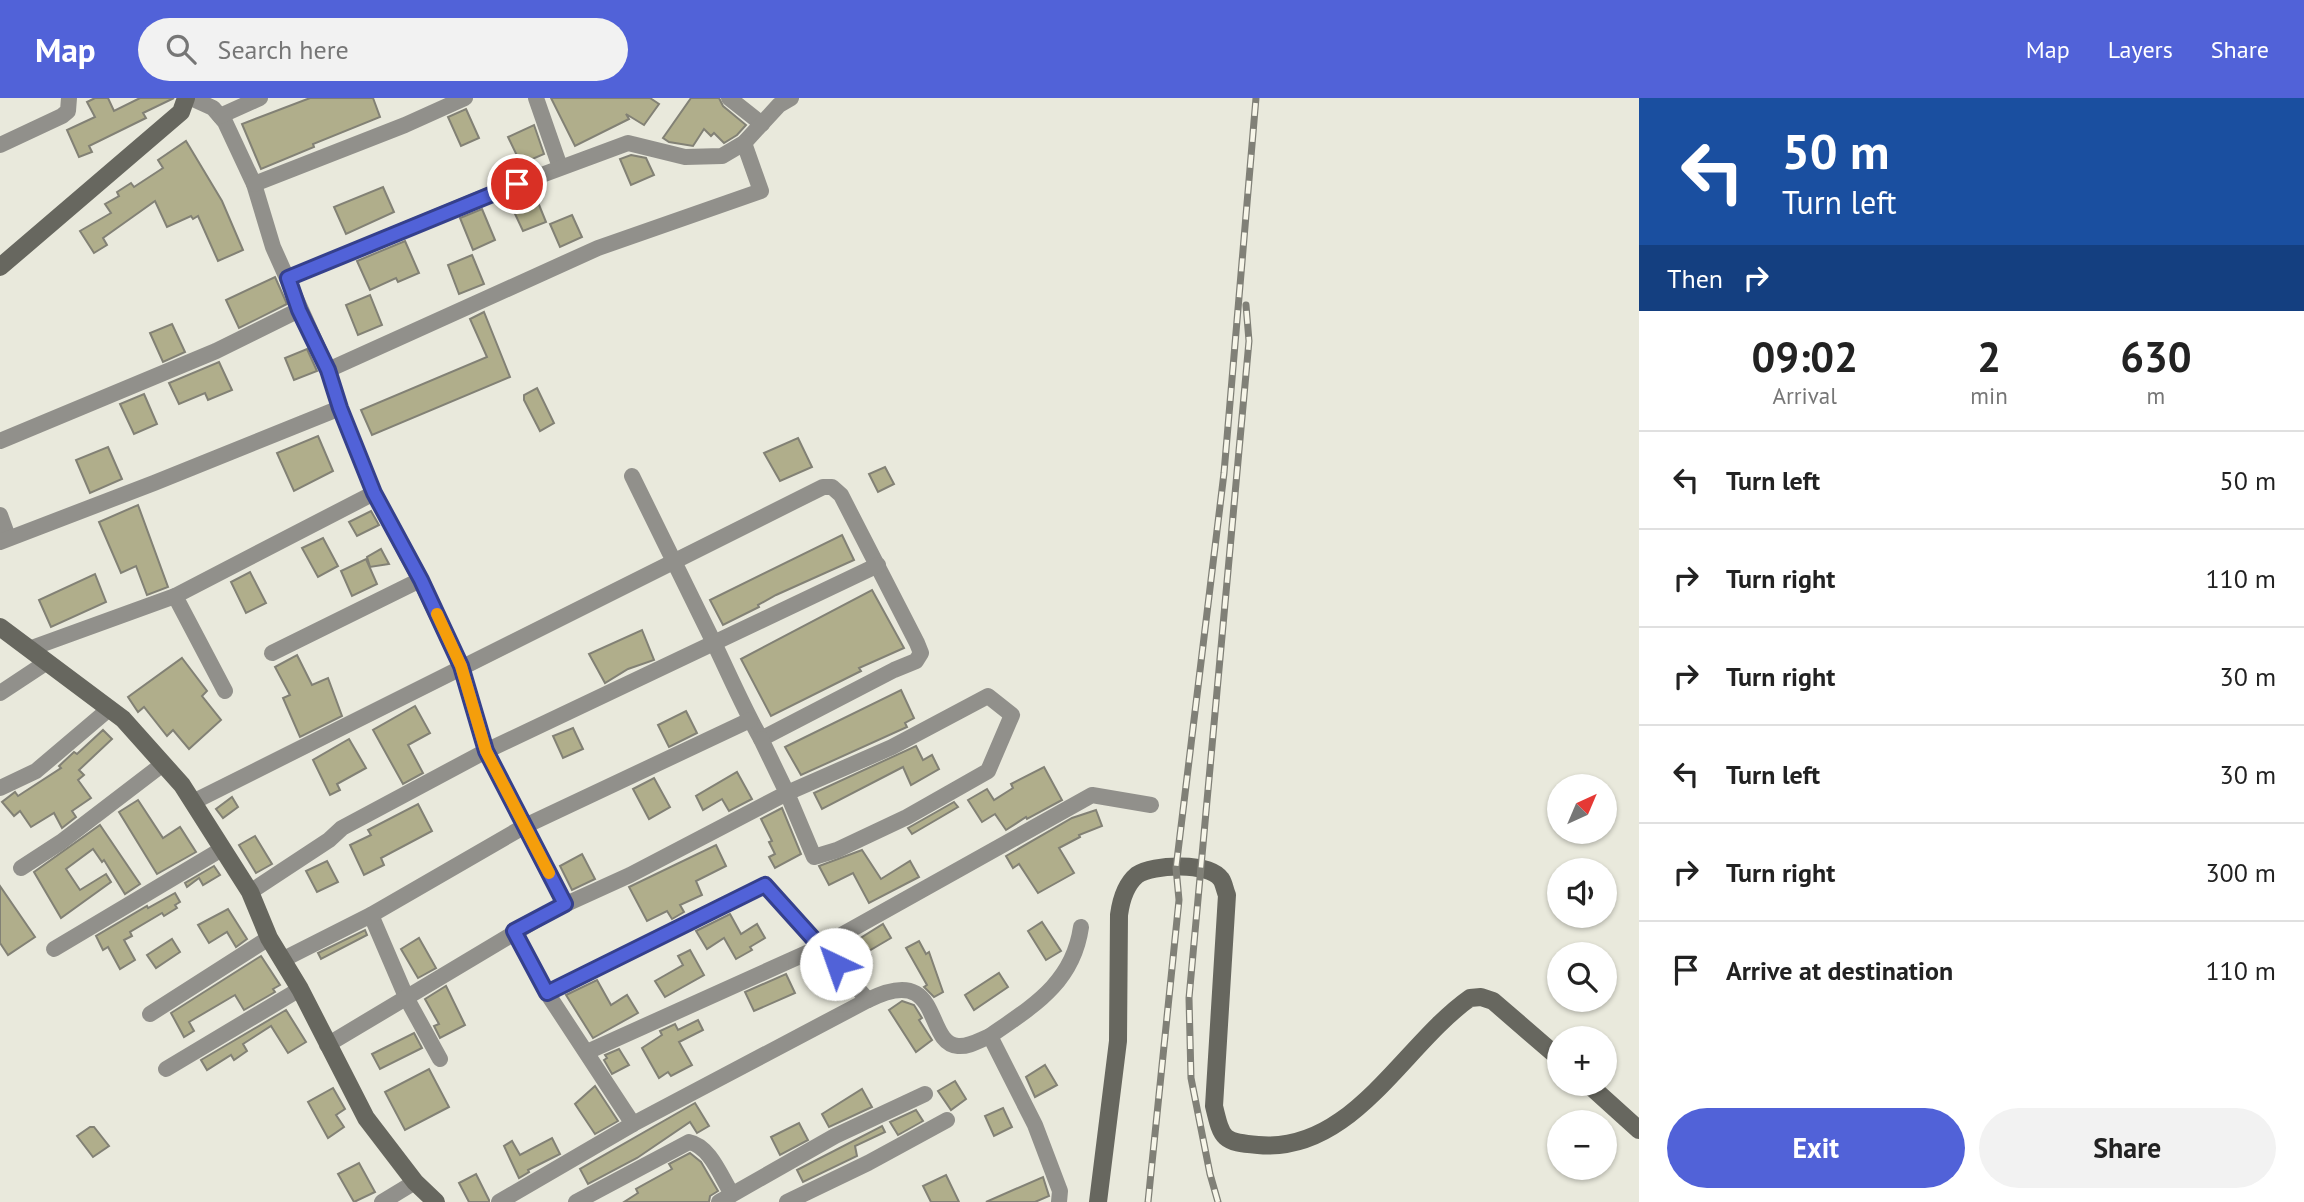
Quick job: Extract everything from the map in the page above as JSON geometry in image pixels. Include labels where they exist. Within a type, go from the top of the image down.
[{"type":"street","points":[[0,145],[62,116],[68,111],[69,98]]},
{"type":"street","points":[[0,267],[181,112],[189,98],[213,108],[220,116],[254,184],[273,247],[328,370],[374,493],[421,580],[461,666],[486,751],[565,904]]},
{"type":"street","points":[[220,116],[261,98]]},
{"type":"street","points":[[254,184],[405,125],[465,98]]},
{"type":"street","points":[[536,98],[560,167]]},
{"type":"street","points":[[729,98],[762,124]]},
{"type":"street","points":[[288,278],[560,167],[628,143],[685,157],[722,156],[744,143],[779,105],[791,98]]},
{"type":"street","points":[[328,370],[598,248],[761,191],[744,143]]},
{"type":"street","points":[[0,441],[216,351],[299,310]]},
{"type":"street","points":[[0,515],[4,539],[154,484],[340,408]]},
{"type":"street","points":[[327,1045],[407,999],[514,931],[565,904],[787,793],[892,747],[988,696],[1012,715],[988,771],[907,817],[837,850],[814,857],[787,793],[632,476]]},
{"type":"street","points":[[193,802],[823,487],[832,487],[841,495],[921,653],[916,661],[761,739]]},
{"type":"street","points":[[29,649],[175,596],[374,493]]},
{"type":"street","points":[[250,892],[351,823],[486,751],[878,565]]},
{"type":"street","points":[[272,653],[421,580]]},
{"type":"street","points":[[175,596],[225,691]]},
{"type":"street","points":[[0,627],[123,719],[182,785],[250,892],[269,938],[300,989],[366,1118],[415,1182],[436,1202]]},
{"type":"street","points":[[0,693],[47,662]]},
{"type":"street","points":[[0,788],[36,771],[109,709]]},
{"type":"street","points":[[282,960],[371,915],[525,826],[750,720]]},
{"type":"street","points":[[21,868],[61,842],[163,764]]},
{"type":"street","points":[[587,1052],[820,947],[1092,795],[1150,805]]},
{"type":"street","points":[[54,949],[222,849]]},
{"type":"street","points":[[1098,1202],[1118,1041],[1120,906],[1130,884],[1138,875],[1156,866],[1210,870],[1222,879],[1227,895],[1214,1106],[1223,1137],[1230,1142],[1263,1146],[1299,1142],[1320,1135],[1373,1092],[1470,998],[1481,997],[1493,1001],[1547,1048]]},
{"type":"street","points":[[547,993],[765,885],[868,1000]]},
{"type":"street","points":[[371,915],[407,999],[440,1059]]},
{"type":"street","points":[[499,1202],[633,1124],[890,989],[911,992],[929,1007],[947,1040],[956,1046],[990,1037],[1026,1011],[1052,987],[1078,952],[1082,927]]},
{"type":"street","points":[[514,931],[547,993],[633,1124]]},
{"type":"street","points":[[149,1014],[269,938]]},
{"type":"street","points":[[166,1069],[300,989]]},
{"type":"street","points":[[990,1037],[1035,1125],[1060,1191],[1059,1202]]},
{"type":"street","points":[[576,1202],[689,1142],[699,1144],[706,1152],[726,1198],[835,1136],[925,1094]]},
{"type":"street","points":[[1601,1096],[1639,1130]]},
{"type":"street","points":[[787,1202],[868,1163],[947,1120]]},
{"type":"street","points":[[382,1202],[415,1182]]},
{"type":"building","points":[[95,98],[108,98],[114,111],[140,98],[174,98],[143,113],[146,118],[89,146],[92,152],[79,157],[67,130],[95,117],[87,102]]},
{"type":"building","points":[[310,98],[373,98],[380,117],[261,169],[242,124]]},
{"type":"building","points":[[551,98],[650,98],[659,104],[644,125],[626,114],[629,119],[575,146]]},
{"type":"building","points":[[691,98],[719,98],[723,106],[746,125],[724,143],[714,133],[711,136],[704,129],[693,146],[669,142],[663,138]]},
{"type":"building","points":[[466,109],[479,138],[461,146],[448,117]]},
{"type":"building","points":[[534,125],[544,154],[521,164],[508,137]]},
{"type":"building","points":[[186,141],[222,201],[243,250],[218,261],[198,216],[193,219],[191,216],[167,227],[155,201],[103,238],[107,245],[94,253],[80,231],[111,213],[105,204],[119,196],[117,192],[131,183],[134,187],[163,168],[158,160]]},
{"type":"building","points":[[631,155],[646,158],[654,175],[631,185],[620,159]]},
{"type":"building","points":[[383,187],[394,212],[346,234],[334,207]]},
{"type":"building","points":[[533,190],[546,222],[523,231],[508,199]]},
{"type":"building","points":[[482,209],[495,240],[473,250],[460,218]]},
{"type":"building","points":[[572,215],[582,237],[560,247],[550,224]]},
{"type":"building","points":[[405,241],[419,273],[398,282],[396,278],[370,290],[357,261]]},
{"type":"building","points":[[472,255],[484,284],[459,294],[448,265]]},
{"type":"building","points":[[275,277],[287,304],[239,328],[226,300]]},
{"type":"building","points":[[370,295],[382,325],[358,335],[346,305]]},
{"type":"building","points":[[484,312],[510,377],[372,435],[361,410],[487,357],[470,319]]},
{"type":"building","points":[[172,324],[185,352],[163,362],[150,333]]},
{"type":"building","points":[[307,349],[317,371],[294,380],[285,358]]},
{"type":"building","points":[[219,362],[232,390],[208,400],[205,393],[179,404],[169,383]]},
{"type":"building","points":[[537,388],[554,423],[540,431],[524,400],[524,395]]},
{"type":"building","points":[[144,394],[157,424],[134,434],[120,404]]},
{"type":"building","points":[[318,436],[333,471],[294,491],[277,453]]},
{"type":"building","points":[[798,438],[812,467],[780,481],[764,453]]},
{"type":"building","points":[[108,447],[122,479],[90,493],[76,460]]},
{"type":"building","points":[[885,467],[894,484],[878,492],[869,474]]},
{"type":"building","points":[[138,505],[168,587],[147,595],[136,566],[121,573],[99,522]]},
{"type":"building","points":[[371,511],[379,525],[357,536],[349,522]]},
{"type":"building","points":[[842,535],[854,560],[776,595],[723,625],[710,600]]},
{"type":"building","points":[[323,538],[338,566],[318,577],[302,548]]},
{"type":"building","points":[[381,549],[389,564],[370,567],[367,557]]},
{"type":"building","points":[[366,559],[377,584],[352,596],[341,571]]},
{"type":"building","points":[[250,572],[266,603],[246,613],[231,582]]},
{"type":"building","points":[[95,574],[106,602],[51,627],[39,600]]},
{"type":"building","points":[[872,590],[904,648],[859,668],[861,671],[771,716],[741,659]]},
{"type":"building","points":[[642,630],[654,660],[628,669],[605,683],[589,654]]},
{"type":"building","points":[[297,655],[312,685],[328,678],[342,716],[300,737],[283,698],[290,695],[275,667]]},
{"type":"building","points":[[182,658],[207,691],[202,696],[221,720],[189,749],[173,730],[167,736],[144,707],[138,712],[128,697]]},
{"type":"building","points":[[901,690],[914,718],[905,723],[907,727],[801,775],[785,747]]},
{"type":"building","points":[[415,706],[430,733],[408,745],[423,773],[403,784],[373,730]]},
{"type":"building","points":[[686,711],[697,733],[669,747],[658,725]]},
{"type":"building","points":[[573,728],[583,749],[563,758],[553,736]]},
{"type":"building","points":[[103,730],[112,739],[79,770],[84,775],[78,780],[91,798],[72,811],[76,817],[62,828],[54,813],[31,827],[20,811],[14,816],[2,802],[15,792],[18,796],[61,768],[59,766],[74,752],[77,754]]},
{"type":"building","points":[[349,739],[366,768],[337,784],[340,790],[330,795],[313,760]]},
{"type":"building","points":[[916,746],[923,760],[932,755],[939,769],[911,785],[903,767],[822,809],[814,793]]},
{"type":"building","points":[[1044,767],[1062,800],[1006,830],[995,814],[982,822],[968,800],[987,789],[994,800],[1013,788],[1011,784]]},
{"type":"building","points":[[737,772],[752,799],[729,811],[722,799],[703,810],[696,796]]},
{"type":"building","points":[[654,778],[670,807],[649,819],[633,789]]},
{"type":"building","points":[[232,797],[238,807],[223,818],[216,809]]},
{"type":"building","points":[[138,800],[163,838],[180,827],[196,852],[157,874],[119,812]]},
{"type":"building","points":[[954,802],[958,807],[912,834],[908,828]]},
{"type":"building","points":[[418,804],[432,831],[381,858],[384,865],[364,875],[350,845],[371,835],[368,830]]},
{"type":"building","points":[[782,808],[801,854],[775,868],[769,857],[775,854],[769,842],[772,841],[761,819]]},
{"type":"building","points":[[1096,810],[1102,826],[1079,835],[1080,837],[1059,848],[1074,873],[1038,893],[1019,864],[1013,868],[1006,856],[1072,818]]},
{"type":"building","points":[[100,825],[140,884],[125,894],[104,860],[102,862],[93,849],[66,869],[80,890],[106,874],[111,882],[61,918],[34,872]]},
{"type":"building","points":[[255,836],[272,864],[256,873],[239,845]]},
{"type":"building","points":[[716,845],[726,866],[696,881],[702,895],[680,905],[684,912],[672,919],[667,911],[647,921],[629,887]]},
{"type":"building","points":[[862,850],[881,879],[910,861],[919,877],[869,903],[853,873],[829,885],[819,866]]},
{"type":"building","points":[[582,854],[595,879],[572,890],[560,866]]},
{"type":"building","points":[[327,861],[338,882],[317,892],[306,871]]},
{"type":"building","points":[[214,866],[220,875],[203,885],[199,878],[187,887],[185,883]]},
{"type":"building","points":[[0,886],[35,937],[8,955],[0,943]]},
{"type":"building","points":[[175,893],[180,902],[175,905],[177,908],[164,916],[162,913],[130,932],[132,936],[124,940],[135,960],[120,969],[108,947],[103,950],[96,936]]},
{"type":"building","points":[[228,909],[247,939],[236,947],[227,932],[209,943],[198,925]]},
{"type":"building","points":[[730,914],[741,934],[757,924],[765,938],[736,959],[724,938],[707,949],[696,931]]},
{"type":"building","points":[[1042,922],[1061,951],[1046,960],[1028,931]]},
{"type":"building","points":[[883,924],[891,938],[869,951],[871,955],[856,964],[846,947]]},
{"type":"building","points":[[365,930],[367,935],[321,959],[318,953]]},
{"type":"building","points":[[419,938],[436,968],[418,978],[401,949]]},
{"type":"building","points":[[172,939],[180,952],[156,968],[147,955]]},
{"type":"building","points":[[919,941],[926,954],[929,952],[943,992],[934,997],[924,987],[927,985],[906,948]]},
{"type":"building","points":[[690,950],[704,975],[665,997],[655,981],[683,965],[678,956]]},
{"type":"building","points":[[261,956],[280,985],[273,989],[275,992],[244,1010],[235,995],[189,1022],[194,1031],[184,1037],[171,1013]]},
{"type":"building","points":[[999,973],[1008,987],[974,1010],[965,995]]},
{"type":"building","points":[[786,974],[795,993],[754,1011],[745,992]]},
{"type":"building","points":[[597,980],[611,1005],[627,995],[638,1013],[593,1038],[566,995]]},
{"type":"building","points":[[446,986],[465,1025],[440,1038],[434,1026],[439,1024],[425,999]]},
{"type":"building","points":[[902,1001],[914,1005],[922,1018],[919,1020],[932,1040],[916,1052],[889,1010]]},
{"type":"building","points":[[286,1010],[306,1042],[288,1053],[271,1026],[243,1044],[247,1051],[234,1060],[231,1055],[207,1070],[201,1060]]},
{"type":"building","points":[[698,1020],[703,1030],[679,1042],[692,1065],[671,1076],[668,1072],[659,1078],[642,1048],[662,1035],[660,1031],[675,1024],[678,1030]]},
{"type":"building","points":[[414,1033],[422,1048],[380,1069],[372,1054]]},
{"type":"building","points":[[619,1049],[629,1065],[612,1074],[604,1060],[607,1058],[605,1055]]},
{"type":"building","points":[[1045,1065],[1057,1085],[1035,1097],[1026,1077]]},
{"type":"building","points":[[429,1069],[449,1107],[405,1130],[385,1092]]},
{"type":"building","points":[[955,1081],[966,1099],[951,1110],[938,1091]]},
{"type":"building","points":[[595,1086],[618,1121],[595,1134],[575,1104]]},
{"type":"building","points":[[333,1088],[345,1109],[336,1115],[344,1127],[328,1138],[308,1102]]},
{"type":"building","points":[[862,1089],[872,1107],[829,1127],[822,1114]]},
{"type":"building","points":[[695,1103],[709,1126],[697,1133],[690,1122],[637,1158],[588,1184],[580,1169]]},
{"type":"building","points":[[1003,1108],[1012,1127],[994,1136],[985,1116]]},
{"type":"building","points":[[916,1110],[923,1121],[898,1135],[890,1122]]},
{"type":"building","points":[[799,1123],[808,1140],[780,1155],[771,1137]]},
{"type":"building","points":[[882,1126],[885,1132],[855,1146],[857,1156],[803,1182],[797,1170]]},
{"type":"building","points":[[94,1127],[109,1146],[93,1157],[77,1136]]},
{"type":"building","points":[[552,1138],[560,1154],[528,1170],[529,1172],[519,1178],[504,1146],[512,1141],[520,1155]]},
{"type":"building","points":[[690,1153],[701,1162],[718,1191],[710,1196],[709,1202],[624,1202],[638,1193],[636,1189],[672,1169],[669,1164]]},
{"type":"building","points":[[359,1163],[375,1192],[354,1202],[338,1174]]},
{"type":"building","points":[[476,1174],[489,1202],[469,1202],[459,1183]]},
{"type":"building","points":[[946,1175],[959,1202],[931,1202],[923,1186]]},
{"type":"building","points":[[1043,1177],[1049,1196],[1035,1202],[986,1202]]},
{"type":"railway","points":[[1148,1202],[1179,900],[1176,868],[1224,473],[1256,98]]},
{"type":"railway","points":[[1218,1202],[1191,1078],[1189,998],[1249,341],[1246,305]]},
{"type":"slow traffic","points":[[437,614],[461,666],[486,751],[549,873]]},
{"type":"route","points":[[517,184],[288,278],[299,310],[328,370],[374,493],[421,580],[461,666],[486,751],[565,904],[514,931],[547,993],[765,885],[836,964]]}]
